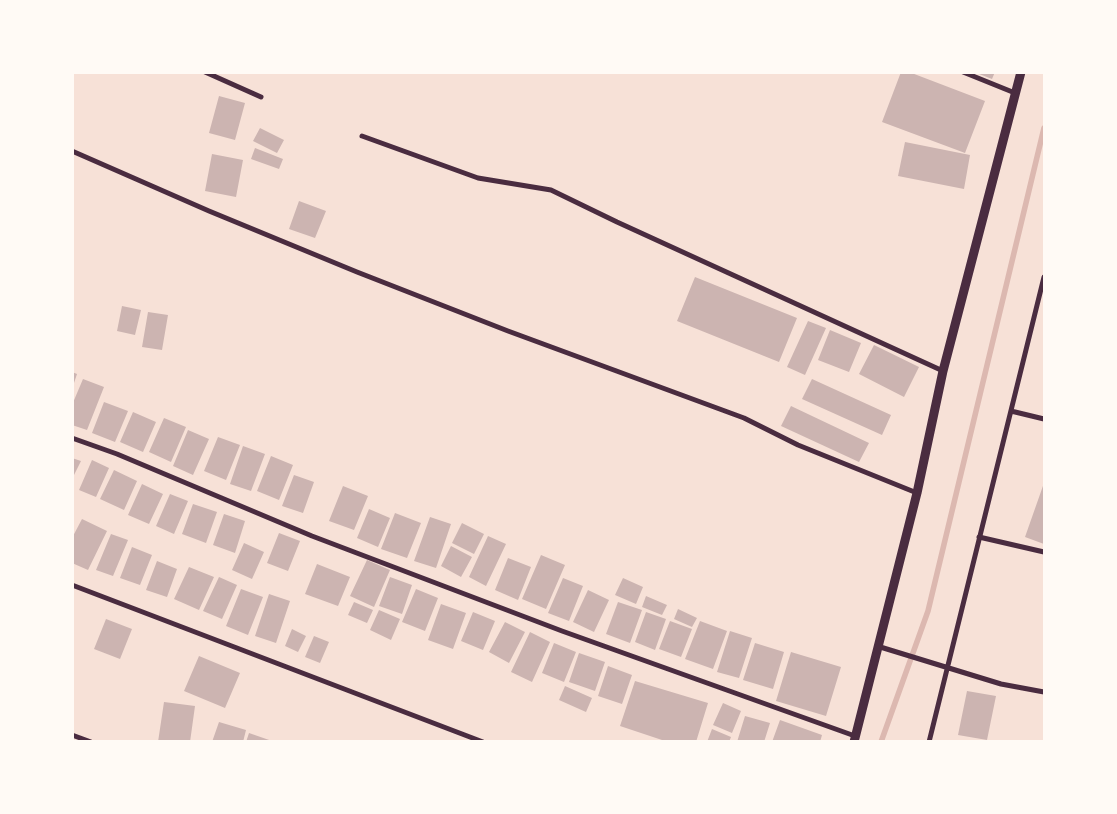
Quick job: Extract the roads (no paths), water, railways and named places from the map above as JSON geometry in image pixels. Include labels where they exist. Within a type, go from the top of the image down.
[{"type":"street","points":[[205,72],[261,97]]},
{"type":"street","points":[[963,72],[1016,93]]},
{"type":"street","points":[[72,438],[117,454],[330,543],[854,739],[916,493],[943,371],[1021,72]]},
{"type":"street","points":[[362,136],[478,178],[551,190],[625,226],[943,371]]},
{"type":"street","points":[[72,151],[209,211],[357,272],[508,331],[736,415],[798,445],[916,493]]},
{"type":"street","points":[[929,742],[946,668],[1044,284],[1044,276]]},
{"type":"street","points":[[1011,411],[1044,419]]},
{"type":"street","points":[[979,537],[1044,552]]},
{"type":"street","points":[[72,585],[483,742]]},
{"type":"street","points":[[877,646],[1001,684],[1044,692]]},
{"type":"street","points":[[72,735],[91,742]]},
{"type":"waterway","points":[[881,742],[928,611],[1044,128]]}]
